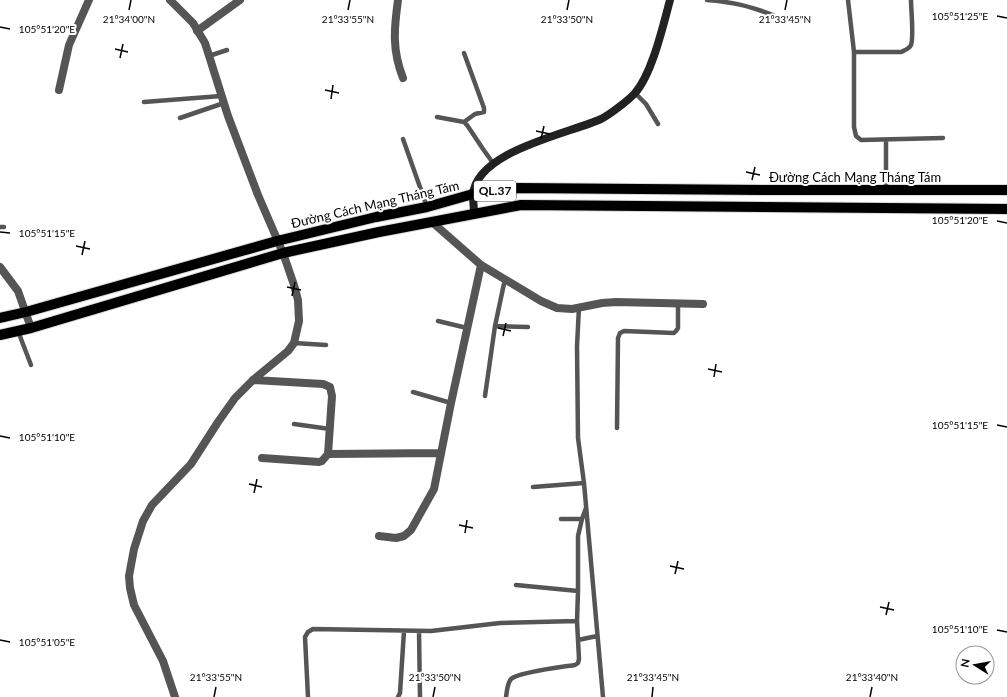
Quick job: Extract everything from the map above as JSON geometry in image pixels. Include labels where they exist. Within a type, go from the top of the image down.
[{"type":"main road","points":[[474,213],[473,194],[477,182],[494,163],[517,150],[602,118],[635,94],[650,66],[668,1]]},
{"type":"main road","name":"Đường Cách Mạng Tháng Tám","points":[[0,318],[277,241],[376,217],[427,207],[473,194],[518,188],[1007,190]]},
{"type":"main road","name":"QL.37","points":[[0,335],[31,328],[283,254],[379,232],[521,205],[1007,209]]},
{"type":"street","points":[[59,90],[69,45],[89,0]]},
{"type":"street","points":[[170,0],[193,23],[205,44],[222,99],[258,196],[283,254],[294,285],[298,300],[299,321],[294,343],[288,351],[253,380],[235,398],[191,464],[152,506],[144,521],[134,549],[129,576],[134,606],[163,661],[175,697]]},
{"type":"street","points":[[197,31],[240,0]]},
{"type":"street","points":[[398,0],[394,44],[397,64],[403,78]]},
{"type":"street","points":[[432,222],[481,265],[541,301],[557,308],[572,309],[602,303],[703,304]]},
{"type":"street","points":[[378,536],[396,538],[404,536],[411,530],[434,489],[481,265]]},
{"type":"street","points":[[0,267],[18,291],[31,328]]},
{"type":"street","points":[[253,380],[323,384],[330,387],[332,396],[328,454],[322,461],[262,458]]},
{"type":"street","points":[[328,454],[441,453]]},
{"type":"lane","points":[[707,0],[729,2],[747,6],[773,15]]},
{"type":"lane","points":[[848,0],[854,52],[854,127],[856,136],[861,140],[943,138]]},
{"type":"lane","points":[[854,52],[901,52],[907,50],[911,46],[912,38],[911,0]]},
{"type":"lane","points":[[209,56],[227,50]]},
{"type":"lane","points":[[464,53],[484,108],[484,112],[475,114],[464,122]]},
{"type":"lane","points":[[635,94],[646,104],[658,124]]},
{"type":"lane","points":[[144,102],[222,99]]},
{"type":"lane","points":[[180,118],[222,99]]},
{"type":"lane","points":[[437,117],[464,122],[494,163]]},
{"type":"lane","points":[[403,139],[427,207]]},
{"type":"lane","points":[[886,140],[886,190]]},
{"type":"lane","points":[[485,396],[495,326],[505,279]]},
{"type":"lane","points":[[617,428],[618,338],[620,333],[674,333],[678,328],[678,303]]},
{"type":"lane","points":[[579,308],[578,438],[584,483],[603,697]]},
{"type":"lane","points":[[438,321],[467,328]]},
{"type":"lane","points":[[495,326],[528,327]]},
{"type":"lane","points":[[18,331],[31,365]]},
{"type":"lane","points":[[294,343],[326,345]]},
{"type":"lane","points":[[414,392],[451,403]]},
{"type":"lane","points":[[294,424],[330,429]]},
{"type":"lane","points":[[533,487],[584,483]]},
{"type":"lane","points":[[506,697],[512,678],[521,674],[575,665],[578,663],[578,536],[586,506]]},
{"type":"lane","points":[[560,519],[582,519]]},
{"type":"lane","points":[[516,586],[578,591]]},
{"type":"lane","points":[[308,697],[305,637],[312,629],[382,629],[419,631],[500,623],[577,621]]},
{"type":"lane","points":[[398,697],[400,693],[404,631]]},
{"type":"lane","points":[[419,631],[420,697]]},
{"type":"lane","points":[[578,640],[597,636]]}]
